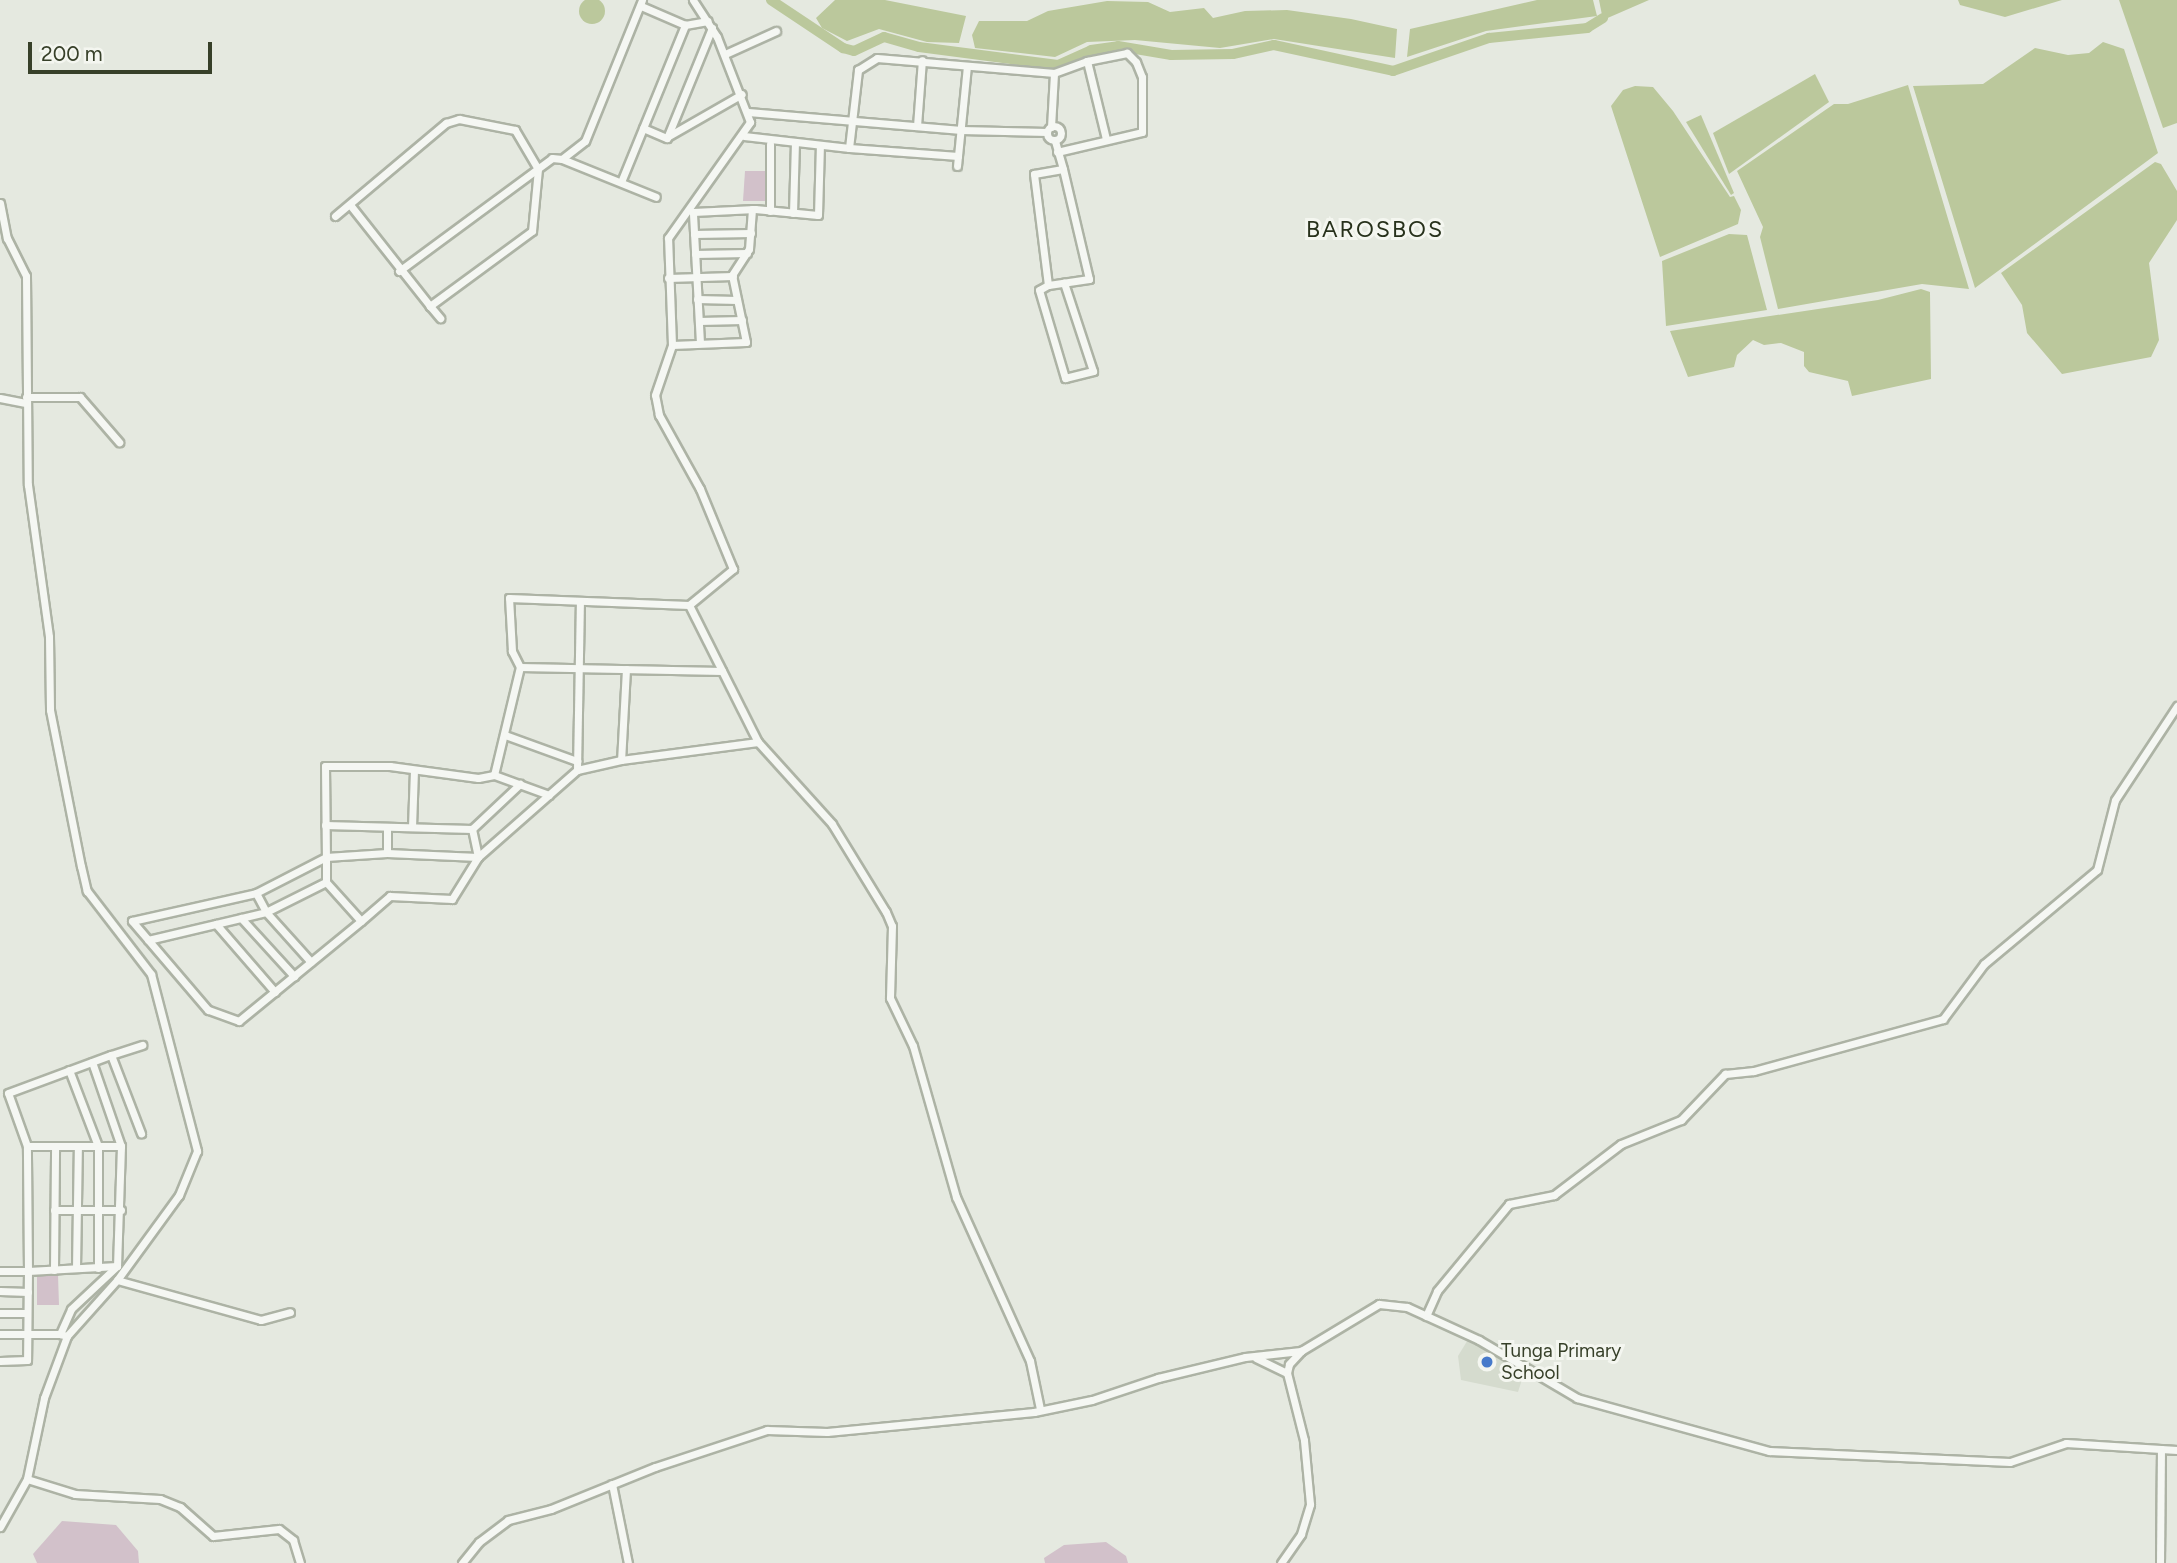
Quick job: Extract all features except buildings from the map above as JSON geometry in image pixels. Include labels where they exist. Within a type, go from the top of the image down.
[{"type":"street","points":[[494,775],[520,667],[512,651],[509,598],[690,605],[733,569],[700,489],[659,415],[655,395],[672,345],[668,237],[744,136],[750,122],[742,94],[725,54],[710,24],[693,0]]},
{"type":"street","points":[[562,159],[585,141],[641,3],[685,26],[710,24]]},
{"type":"street","points":[[667,138],[710,24]]},
{"type":"street","points":[[621,182],[685,26]]},
{"type":"street","points":[[725,54],[776,31]]},
{"type":"street","points":[[849,148],[858,70],[877,58],[1054,73],[1087,61],[1128,53],[1142,77],[1142,132],[1058,152]]},
{"type":"street","points":[[917,126],[922,60]]},
{"type":"street","points":[[1087,61],[1106,139]]},
{"type":"street","points":[[957,166],[967,66]]},
{"type":"street","points":[[1054,73],[1049,130],[1063,169],[1089,279],[1048,285],[1039,290],[1065,378],[1093,371],[1064,283]]},
{"type":"street","points":[[667,138],[742,94]]},
{"type":"street","points":[[748,111],[961,130],[1061,132],[1055,141]]},
{"type":"street","points":[[335,216],[351,206],[446,123],[459,119],[515,130],[538,169],[532,231],[430,306]]},
{"type":"street","points":[[643,128],[667,138]]},
{"type":"street","points":[[744,136],[849,148],[958,156]]},
{"type":"street","points":[[793,213],[795,142]]},
{"type":"street","points":[[770,144],[770,211]]},
{"type":"street","points":[[700,343],[693,212],[752,209],[818,215],[820,145]]},
{"type":"street","points":[[399,271],[552,158],[562,159],[656,197]]},
{"type":"street","points":[[1048,285],[1034,174],[1063,169]]},
{"type":"street","points":[[0,203],[7,238],[26,276],[28,485],[49,637],[50,710],[87,891],[151,974],[197,1151],[179,1195],[117,1280],[64,1335],[0,1334]]},
{"type":"street","points":[[351,206],[399,271],[440,318]]},
{"type":"street","points":[[672,345],[746,341],[733,276],[747,253],[752,209]]},
{"type":"street","points":[[694,234],[751,233]]},
{"type":"street","points":[[695,254],[747,253]]},
{"type":"street","points":[[668,278],[733,276]]},
{"type":"street","points":[[697,299],[737,300]]},
{"type":"street","points":[[699,321],[741,320]]},
{"type":"street","points":[[0,398],[26,400],[80,397],[119,442]]},
{"type":"street","points":[[577,770],[580,601]]},
{"type":"street","points":[[690,605],[758,742],[832,824],[892,926],[890,998],[913,1046],[956,1197],[1030,1361],[1040,1409]]},
{"type":"street","points":[[520,667],[722,671]]},
{"type":"street","points":[[621,760],[626,669]]},
{"type":"street","points":[[1426,1316],[1437,1291],[1509,1205],[1554,1195],[1621,1144],[1681,1120],[1725,1074],[1768,1068],[1943,1019],[1984,964],[2097,870],[2115,800],[2177,706]]},
{"type":"street","points":[[505,735],[577,761]]},
{"type":"street","points":[[132,921],[208,1010],[239,1021],[390,896],[452,899],[478,857],[577,770],[621,760],[758,742]]},
{"type":"street","points":[[362,921],[326,882],[325,766],[390,766],[478,778],[494,775],[549,795]]},
{"type":"street","points":[[412,827],[414,771]]},
{"type":"street","points":[[325,825],[472,829],[520,784]]},
{"type":"street","points":[[387,827],[387,853]]},
{"type":"street","points":[[472,829],[478,857]]},
{"type":"street","points":[[115,926],[256,893],[326,857],[387,853],[478,857]]},
{"type":"street","points":[[148,940],[266,912],[326,882]]},
{"type":"street","points":[[256,893],[266,912],[311,962]]},
{"type":"street","points":[[241,918],[294,976]]},
{"type":"street","points":[[216,924],[275,992]]},
{"type":"street","points":[[0,1361],[27,1360],[27,1146],[8,1093],[142,1045]]},
{"type":"street","points":[[111,1055],[141,1133]]},
{"type":"street","points":[[0,1527],[27,1479],[44,1398],[71,1309],[117,1266],[121,1210],[121,1146],[92,1062]]},
{"type":"street","points":[[69,1070],[98,1146],[98,1268]]},
{"type":"street","points":[[27,1146],[121,1146]]},
{"type":"street","points":[[54,1270],[55,1146]]},
{"type":"street","points":[[76,1268],[78,1146]]},
{"type":"street","points":[[54,1210],[121,1210]]},
{"type":"street","points":[[0,1272],[117,1266]]},
{"type":"street","points":[[117,1280],[261,1320],[290,1312]]},
{"type":"street","points":[[0,1292],[28,1292]]},
{"type":"street","points":[[462,1563],[496,1526],[767,1430],[827,1432],[1040,1409],[1092,1400],[1158,1378],[1245,1357],[1301,1351],[1379,1304],[1395,1303],[1426,1316],[1522,1363],[1577,1398],[1779,1452],[2010,1462],[2066,1443],[2177,1450]]},
{"type":"street","points":[[0,1313],[27,1313]]},
{"type":"street","points":[[1281,1563],[1301,1534],[1310,1490],[1287,1373],[1301,1351]]},
{"type":"street","points":[[1245,1357],[1266,1359],[1287,1373]]},
{"type":"street","points":[[2160,1563],[2161,1449]]},
{"type":"street","points":[[27,1479],[75,1494],[160,1499],[180,1507],[212,1536],[279,1529],[293,1540],[300,1563]]},
{"type":"street","points":[[612,1484],[628,1563]]},
{"type":"shaded area","points":[[592,-2],[601,2],[605,11],[601,20],[592,24],[583,20],[579,11],[583,2]]},
{"type":"shaded area","points":[[835,0],[885,0],[966,16],[959,43],[927,42],[879,29],[847,41],[822,28],[816,18]]},
{"type":"shaded area","points":[[1537,0],[1593,0],[1597,16],[1486,31],[1407,57],[1410,29]]},
{"type":"shaded area","points":[[1599,0],[1649,0],[1603,20]]},
{"type":"shaded area","points":[[1958,0],[2062,0],[2005,17],[1960,5]]},
{"type":"shaded area","points":[[2119,0],[2177,0],[2177,123],[2163,128]]},
{"type":"shaded area","points":[[1107,1],[1148,2],[1170,12],[1204,8],[1213,18],[1245,11],[1287,10],[1351,19],[1397,29],[1395,58],[1274,39],[1220,48],[1135,40],[1087,42],[1055,57],[975,48],[972,35],[979,21],[1027,21],[1048,11]]},
{"type":"shaded area","points":[[2103,42],[2124,49],[2158,153],[1975,288],[1913,86],[1983,84],[2035,48],[2068,55],[2089,53]]},
{"type":"shaded area","points":[[1815,74],[1829,102],[1729,174],[1713,133]]},
{"type":"shaded area","points":[[1908,85],[1969,289],[1922,284],[1778,309],[1760,237],[1763,227],[1737,171],[1834,104],[1848,104]]},
{"type":"shaded area","points":[[1635,86],[1653,87],[1673,111],[1730,197],[1734,196],[1741,210],[1738,224],[1660,257],[1611,106],[1623,90]]},
{"type":"shaded area","points":[[1701,115],[1734,193],[1731,195],[1686,122]]},
{"type":"shaded area","points":[[2155,162],[2161,164],[2177,191],[2177,220],[2149,263],[2159,340],[2151,357],[2062,374],[2027,333],[2022,305],[2001,273]]},
{"type":"shaded area","points":[[745,171],[768,171],[766,201],[743,201]]},
{"type":"shaded area","points":[[1729,234],[1747,235],[1767,310],[1666,326],[1662,261]]},
{"type":"shaded area","points":[[1921,289],[1930,292],[1931,379],[1852,396],[1848,381],[1809,372],[1804,366],[1804,352],[1781,343],[1764,345],[1753,340],[1737,355],[1734,367],[1688,377],[1670,331],[1878,300]]},
{"type":"shaded area","points":[[37,1275],[58,1275],[59,1305],[37,1305]]},
{"type":"shaded area","name":"Tunga Primary School","points":[[1469,1338],[1526,1367],[1518,1392],[1461,1380],[1458,1356]]},
{"type":"shaded area","points":[[62,1521],[116,1525],[138,1551],[139,1563],[37,1563],[33,1554]]},
{"type":"shaded area","points":[[1106,1542],[1126,1556],[1128,1563],[1045,1563],[1044,1558],[1064,1545]]},
{"type":"waterway","points":[[771,0],[843,48],[854,51],[884,37],[919,47],[1058,65],[1091,50],[1118,46],[1171,55],[1233,54],[1274,45],[1393,71],[1489,38],[1587,28],[1603,18]]},
{"type":"place","name":"Tunga Primary School","points":[[1487,1362]]},
{"type":"district","name":"BAROSBOS","points":[[1375,229]]}]
